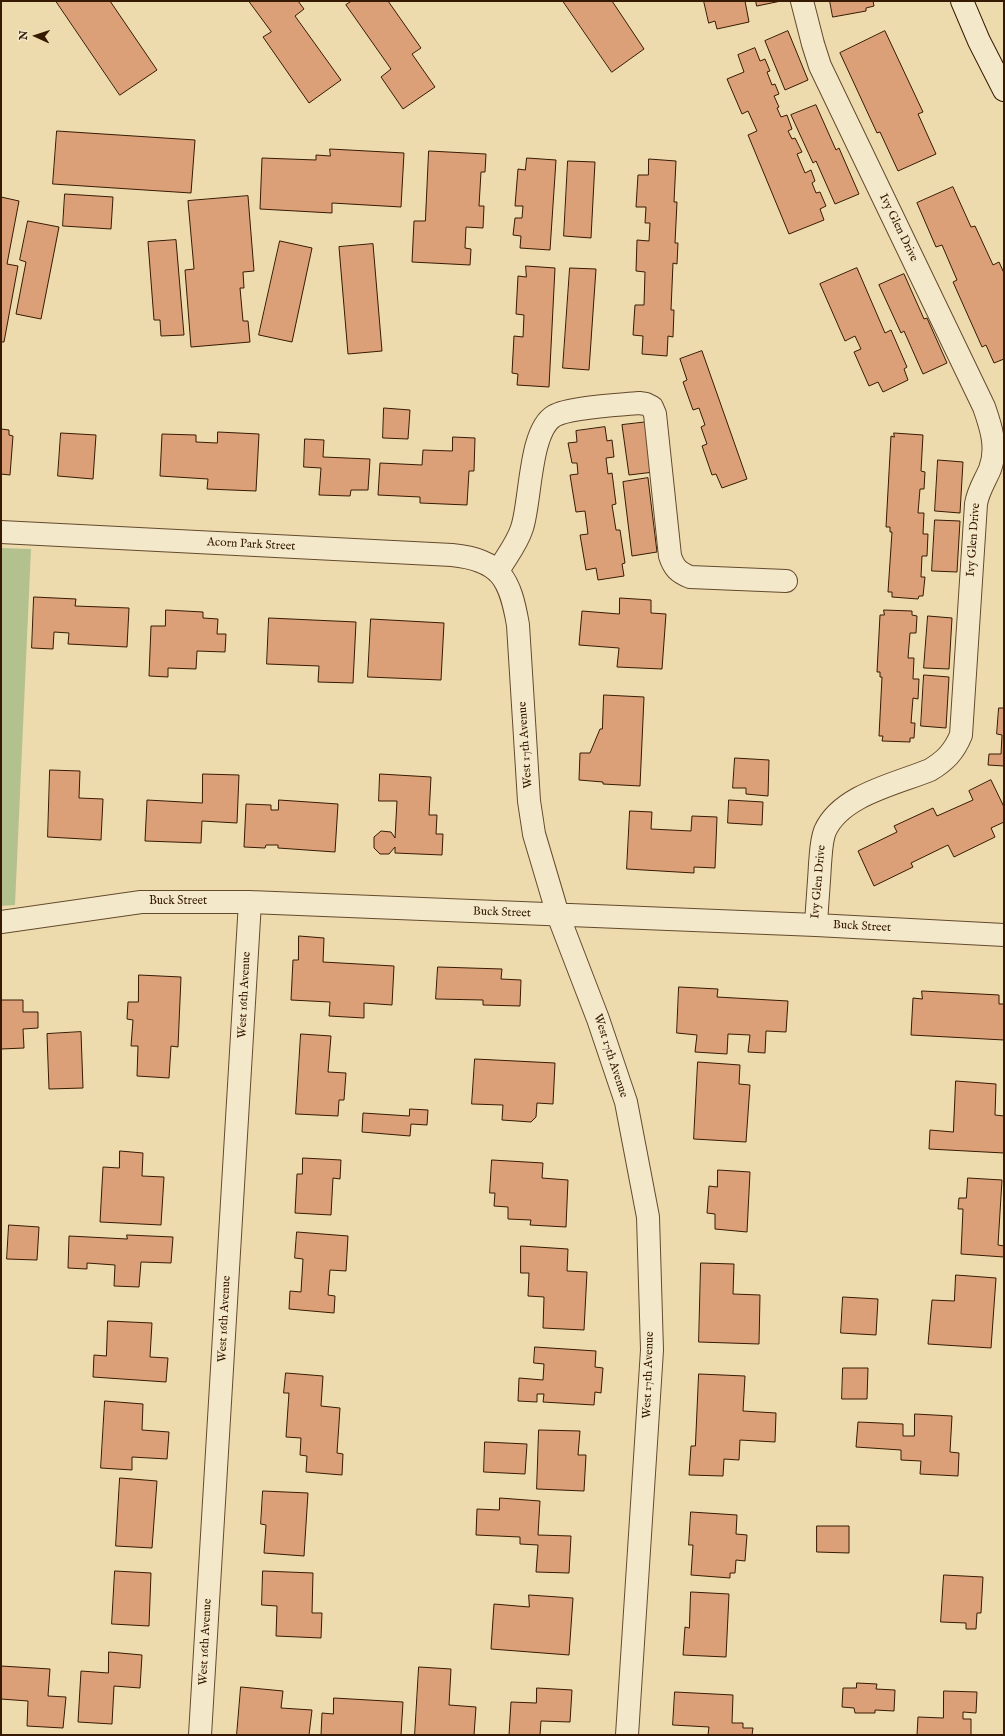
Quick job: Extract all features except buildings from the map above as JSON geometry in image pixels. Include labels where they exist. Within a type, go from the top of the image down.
[{"type":"street","name":"Ivy Glen Drive","points":[[802,1],[820,66],[984,407],[989,421],[994,449],[989,470],[980,489],[976,504],[961,735],[950,755],[941,764],[930,770],[856,799],[844,806],[833,819],[825,832],[822,845],[816,925]]},
{"type":"street","points":[[962,1],[979,41],[1004,90]]},
{"type":"street","points":[[498,571],[516,542],[522,528],[538,439],[545,424],[554,416],[566,412],[638,403],[646,404],[652,408],[655,414],[670,556],[674,567],[680,573],[690,577],[786,581]]},
{"type":"street","name":"Acorn Park Street","points":[[1,532],[452,555],[469,557],[483,561],[498,571]]},
{"type":"street","name":"West 17th Avenue","points":[[498,571],[507,584],[514,603],[518,625],[530,807],[534,834],[558,915],[598,1019],[626,1102],[648,1217],[652,1350],[627,1735]]},
{"type":"street","name":"Buck Street","points":[[1,922],[141,902],[250,902],[816,925],[1004,935]]},
{"type":"street","name":"West 16th Avenue","points":[[200,1735],[250,902]]},
{"type":"green space","points":[[1,548],[31,549],[15,905],[1,906]]}]
